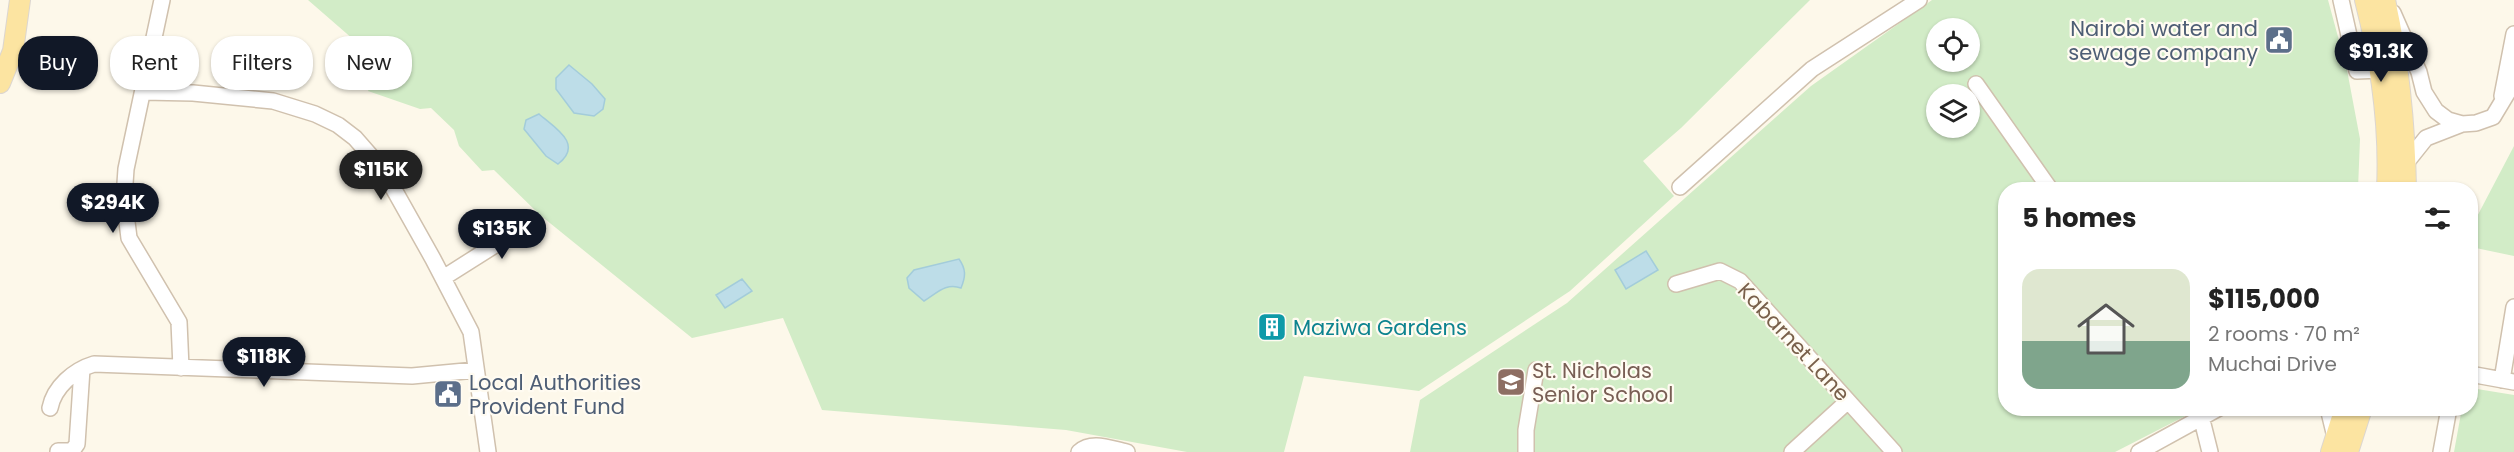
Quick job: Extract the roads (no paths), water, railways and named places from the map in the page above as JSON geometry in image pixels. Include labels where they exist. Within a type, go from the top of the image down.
[{"type":"main road","points":[[0,83],[12,51],[20,0]]},
{"type":"main road","points":[[2365,0],[2381,70],[2387,182]]},
{"type":"main road","points":[[2386,0],[2402,98],[2406,182]]},
{"type":"main road","points":[[2340,449],[2344,416]]},
{"type":"main road","points":[[2340,449],[2358,416]]},
{"type":"street","points":[[162,0],[124,182],[129,238],[176,314],[180,331],[181,368]]},
{"type":"street","points":[[1680,187],[1812,69],[1918,0]]},
{"type":"street","points":[[2341,0],[2357,71],[2381,70]]},
{"type":"street","points":[[2386,0],[2419,72],[2424,92],[2436,111],[2448,120],[2462,124]]},
{"type":"street","points":[[2497,111],[2514,34]]},
{"type":"street","points":[[2406,163],[2426,138],[2462,124],[2476,123],[2497,111],[2514,82]]},
{"type":"street","points":[[1980,90],[2045,182]]},
{"type":"street","points":[[143,92],[193,93],[273,101],[298,107],[338,125],[355,138],[383,170],[471,332],[488,452]]},
{"type":"street","points":[[443,278],[503,240],[506,233],[498,224]]},
{"type":"street","name":"Kabarnet Lane","points":[[1676,284],[1720,271],[1740,281],[1894,452]]},
{"type":"street","points":[[2478,375],[2508,381],[2514,307]]},
{"type":"street","points":[[50,408],[56,392],[82,369],[94,364],[412,376],[476,370]]},
{"type":"street","points":[[58,451],[72,450],[77,444],[82,369]]},
{"type":"street","points":[[1526,452],[1526,430],[1536,370]]},
{"type":"street","points":[[1792,452],[1848,401]]},
{"type":"street","points":[[2139,452],[2194,416]]},
{"type":"street","points":[[2201,416],[2210,452]]},
{"type":"street","points":[[2330,416],[2340,449]]},
{"type":"street","points":[[2441,452],[2448,416]]},
{"type":"street","points":[[1079,452],[1086,446],[1093,445],[1127,452]]},
{"type":"water","points":[[569,65],[592,84],[605,99],[603,109],[594,116],[574,113],[556,89],[556,78]]},
{"type":"water","points":[[539,114],[559,131],[568,143],[565,157],[558,164],[546,156],[524,129],[526,120]]},
{"type":"water","points":[[1646,251],[1658,270],[1626,289],[1615,270]]},
{"type":"water","points":[[959,259],[965,273],[961,288],[946,288],[924,301],[909,288],[907,278],[914,270]]},
{"type":"water","points":[[742,279],[752,291],[725,308],[716,295]]},
{"type":"place","name":"Nairobi water and sewage company","points":[[2279,40]]},
{"type":"place","name":"Maziwa Gardens","points":[[1272,327]]},
{"type":"place","name":"St. Nicholas Senior School","points":[[1511,382]]},
{"type":"place","name":"Local Authorities Provident Fund","points":[[448,394]]}]
